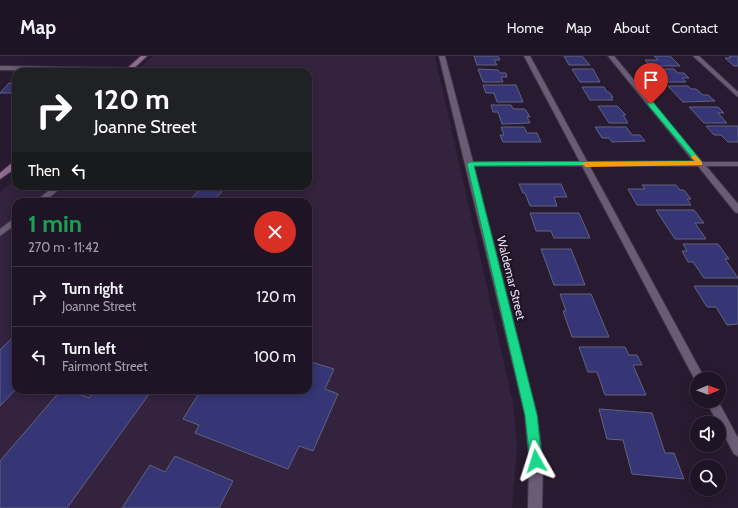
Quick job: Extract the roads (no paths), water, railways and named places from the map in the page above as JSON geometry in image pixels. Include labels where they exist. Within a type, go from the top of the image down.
[{"type":"street","points":[[130,68],[144,56]]},
{"type":"street","name":"Waldemar Street","points":[[442,56],[531,415],[536,461],[535,508]]},
{"type":"street","points":[[611,56],[738,210]]},
{"type":"street","points":[[0,68],[12,68]]},
{"type":"street","points":[[470,164],[738,164]]},
{"type":"street","points":[[0,177],[12,167]]},
{"type":"lane","points":[[527,56],[696,372]]},
{"type":"lane","points":[[696,56],[738,95]]},
{"type":"lane","points":[[44,198],[54,190]]},
{"type":"lane","points":[[0,233],[12,223]]},
{"type":"lane","points":[[716,408],[738,450]]}]
